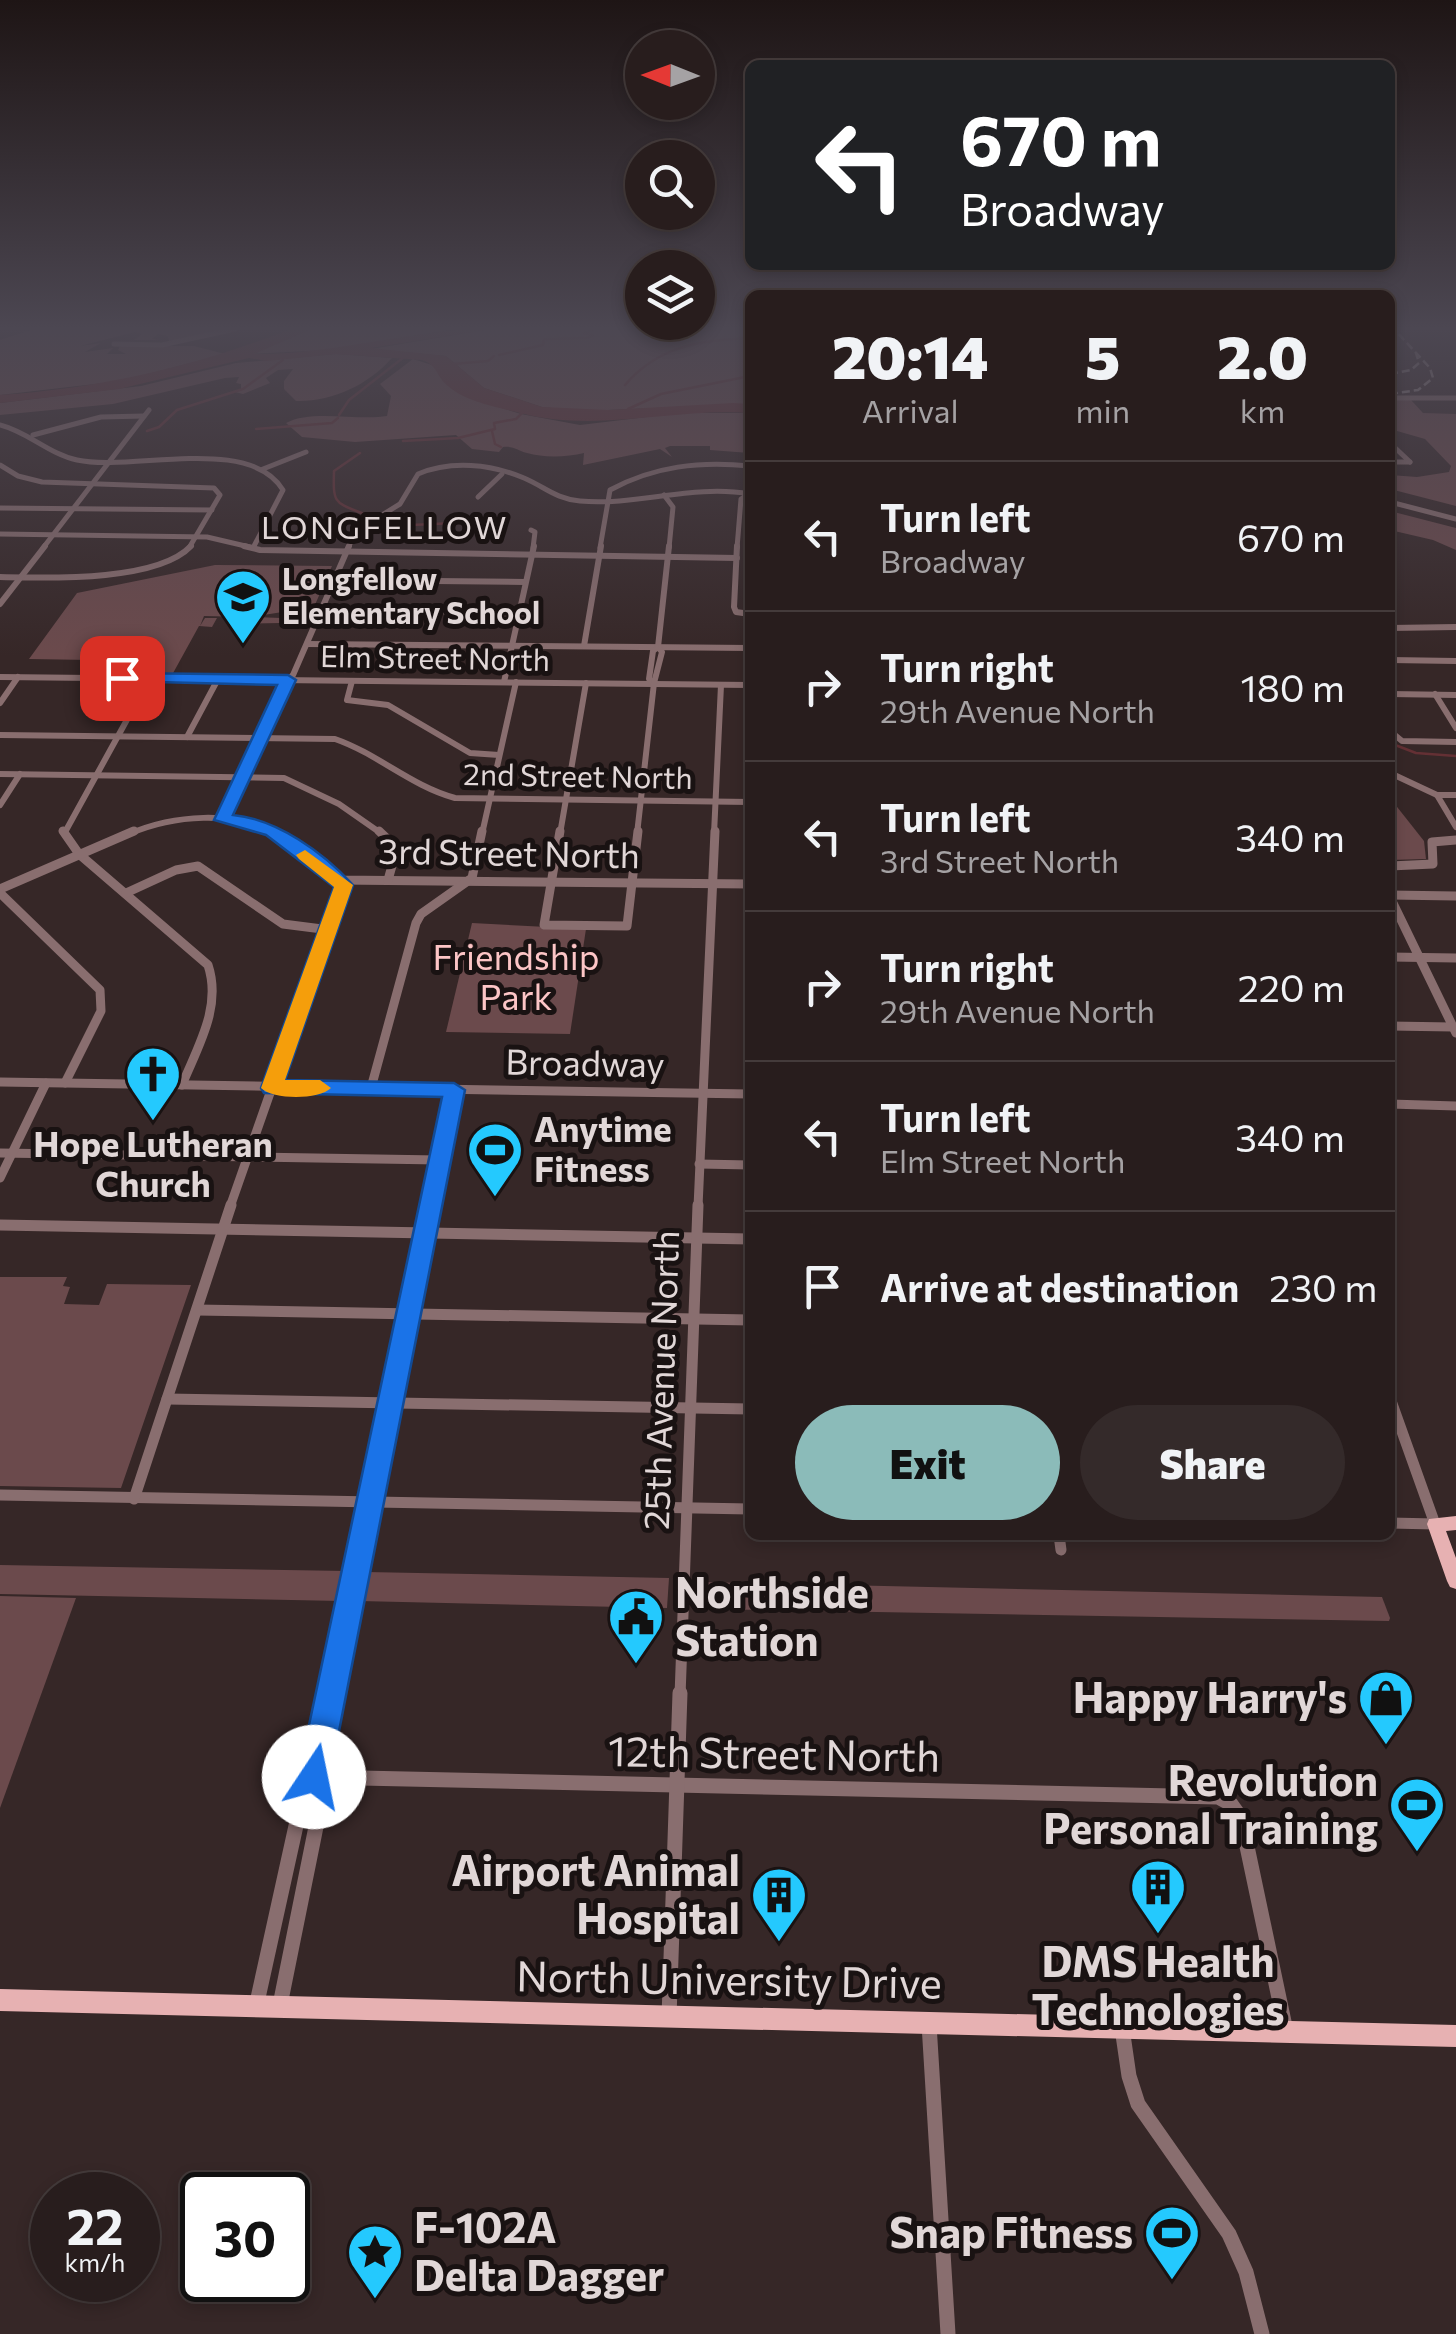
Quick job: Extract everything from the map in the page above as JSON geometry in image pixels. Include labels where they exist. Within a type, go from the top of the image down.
[{"type":"main road","points":[[1456,1524],[1435,1524],[1456,1581]]},
{"type":"main road","name":"North University Drive","points":[[0,2000],[1456,2036]]},
{"type":"street","points":[[38,438],[70,458],[232,462],[263,468],[278,478],[283,490],[254,548]]},
{"type":"street","points":[[0,604],[127,438]]},
{"type":"street","points":[[1395,448],[1410,462],[1395,462]]},
{"type":"street","points":[[263,468],[306,452]]},
{"type":"street","points":[[584,646],[612,488],[657,470],[717,463],[745,466]]},
{"type":"street","points":[[0,465],[42,482],[210,486],[220,495],[196,536],[178,557],[79,578],[0,577]]},
{"type":"street","points":[[223,820],[359,526],[400,504],[423,471],[447,465],[502,474],[528,480],[554,496],[608,499],[710,489],[745,493]]},
{"type":"street","points":[[0,474],[8,471]]},
{"type":"street","points":[[478,496],[502,474]]},
{"type":"street","points":[[586,683],[544,925],[627,926],[654,684],[662,652],[658,647],[672,507],[664,495]]},
{"type":"street","points":[[745,496],[739,507],[734,607],[736,612],[745,613]]},
{"type":"street","points":[[1395,503],[1456,519]]},
{"type":"street","points":[[0,508],[212,510]]},
{"type":"street","points":[[504,682],[532,552],[535,532],[531,530]]},
{"type":"street","points":[[0,534],[196,536],[254,548],[347,552],[737,558]]},
{"type":"street","points":[[95,564],[99,574]]},
{"type":"street","points":[[335,580],[524,582]]},
{"type":"street","points":[[322,610],[518,612]]},
{"type":"street","points":[[1395,628],[1456,628]]},
{"type":"street","points":[[307,644],[745,648]]},
{"type":"street","points":[[1395,660],[1456,661]]},
{"type":"street","name":"Elm Street North","points":[[0,677],[745,685]]},
{"type":"street","points":[[0,704],[18,677]]},
{"type":"street","points":[[150,678],[63,831],[79,854],[208,966],[214,976],[214,996],[182,1085]]},
{"type":"street","points":[[188,737],[218,680]]},
{"type":"street","points":[[352,681],[347,700],[388,705],[470,753],[499,756]]},
{"type":"street","points":[[371,1088],[416,922],[421,914],[469,881],[516,682]]},
{"type":"street","name":"25th Avenue North","points":[[669,2017],[696,1238],[721,684]]},
{"type":"street","points":[[1395,694],[1456,695]]},
{"type":"street","points":[[1435,694],[1456,728]]},
{"type":"street","name":"2nd Street North","points":[[0,735],[335,739],[357,748],[428,792],[455,798],[745,802]]},
{"type":"street","points":[[1395,737],[1398,740],[1456,742]]},
{"type":"street","points":[[0,774],[297,781],[372,825],[397,848],[388,880]]},
{"type":"street","points":[[0,805],[20,774]]},
{"type":"street","points":[[1395,775],[1437,795],[1456,795]]},
{"type":"street","points":[[1437,795],[1456,827]]},
{"type":"street","name":"3rd Street North","points":[[0,891],[79,854],[162,822],[223,820],[251,822],[273,832],[340,880],[745,884]]},
{"type":"street","points":[[1395,866],[1433,864],[1436,858],[1432,842],[1456,840]]},
{"type":"street","points":[[126,894],[176,870],[198,866],[283,924],[330,930]]},
{"type":"street","points":[[134,1499],[246,1157],[330,930],[344,885],[340,880]]},
{"type":"street","points":[[0,891],[100,990],[101,1011],[65,1084]]},
{"type":"street","points":[[1395,896],[1456,896]]},
{"type":"street","points":[[1395,906],[1454,1030],[1395,1026]]},
{"type":"street","points":[[1395,957],[1456,958]]},
{"type":"street","name":"Broadway","points":[[0,1082],[745,1094]]},
{"type":"street","points":[[0,1178],[6,1153],[46,1083]]},
{"type":"street","points":[[256,2007],[301,1804],[314,1777],[454,1090]]},
{"type":"street","points":[[1395,1104],[1456,1106]]},
{"type":"street","points":[[6,1153],[439,1160]]},
{"type":"street","points":[[699,1164],[745,1165]]},
{"type":"street","points":[[0,1225],[745,1239]]},
{"type":"street","points":[[197,1310],[745,1320]]},
{"type":"street","points":[[167,1398],[745,1410]]},
{"type":"street","points":[[1395,1424],[1435,1524],[1395,1523]]},
{"type":"street","points":[[0,1495],[745,1510]]},
{"type":"street","points":[[1060,1540],[1061,1550]]},
{"type":"street","points":[[280,2008],[321,1802],[321,1790],[314,1777]]},
{"type":"street","name":"12th Street North","points":[[314,1777],[1218,1797],[1232,1804],[1241,1818],[1287,2031]]},
{"type":"street","points":[[929,2023],[948,2334]]},
{"type":"street","points":[[1122,2027],[1130,2084],[1140,2109],[1162,2145],[1216,2209],[1237,2246],[1254,2289],[1262,2334]]},
{"type":"green space","points":[[312,438],[414,438],[355,442]]},
{"type":"green space","points":[[459,438],[745,438],[745,453],[710,450],[710,446],[670,446],[665,448],[672,457],[660,449],[583,465],[584,453],[548,456],[510,447],[499,452],[472,449]]},
{"type":"green space","points":[[1421,438],[1456,438],[1456,506],[1395,490],[1395,475],[1449,472],[1451,466]]},
{"type":"green space","points":[[1395,512],[1456,528],[1456,550],[1395,531]]},
{"type":"green space","points":[[215,565],[332,566],[314,607],[251,617],[281,618],[280,623],[236,624],[249,617],[204,616],[200,626],[205,618],[217,618],[212,627],[199,626],[172,675],[83,673],[90,660],[29,659],[77,593]]},
{"type":"green space","points":[[1395,804],[1424,841],[1426,859],[1395,860]]},
{"type":"green space","name":"Friendship Park","points":[[472,923],[586,929],[570,1034],[446,1032]]},
{"type":"green space","points":[[0,1277],[67,1277],[63,1286],[70,1287],[64,1304],[99,1305],[107,1284],[191,1285],[121,1488],[0,1486]]},
{"type":"green space","points":[[0,1565],[347,1571],[341,1601],[0,1594]]},
{"type":"green space","points":[[366,1572],[669,1578],[667,1608],[359,1601]]},
{"type":"green space","points":[[700,1582],[1382,1597],[1390,1618],[1389,1621],[701,1609]]},
{"type":"green space","points":[[0,1596],[76,1598],[0,1808]]},
{"type":"waterway","points":[[403,441],[458,438]]},
{"type":"waterway","points":[[494,438],[501,447]]},
{"type":"waterway","points":[[360,453],[334,471],[334,490],[341,504],[364,514]]},
{"type":"waterway","points":[[388,521],[411,525],[478,522]]},
{"type":"waterway","points":[[1395,745],[1416,753],[1456,756]]},
{"type":"slow traffic","points":[[305,855],[344,885],[272,1088],[320,1088]]},
{"type":"place","name":"Longfellow Elementary School","points":[[243,646]]},
{"type":"place","name":"Hope Lutheran Church","points":[[153,1123]]},
{"type":"place","name":"Anytime Fitness","points":[[495,1199]]},
{"type":"place","name":"Northside Station","points":[[636,1666]]},
{"type":"place","name":"Happy Harry's","points":[[1386,1747]]},
{"type":"place","name":"Revolution Personal Training","points":[[1417,1854]]},
{"type":"place","name":"DMS Health Technologies","points":[[1158,1936]]},
{"type":"place","name":"Airport Animal Hospital","points":[[779,1944]]},
{"type":"place","name":"Snap Fitness","points":[[1172,2282]]},
{"type":"place","name":"F-102A Delta Dagger","points":[[375,2301]]},
{"type":"district","name":"LONGFELLOW","points":[[385,528]]},
{"type":"route","points":[[122,678],[288,680],[282,685],[223,820],[251,822],[273,832],[344,885],[272,1088],[454,1090],[314,1777]]}]
